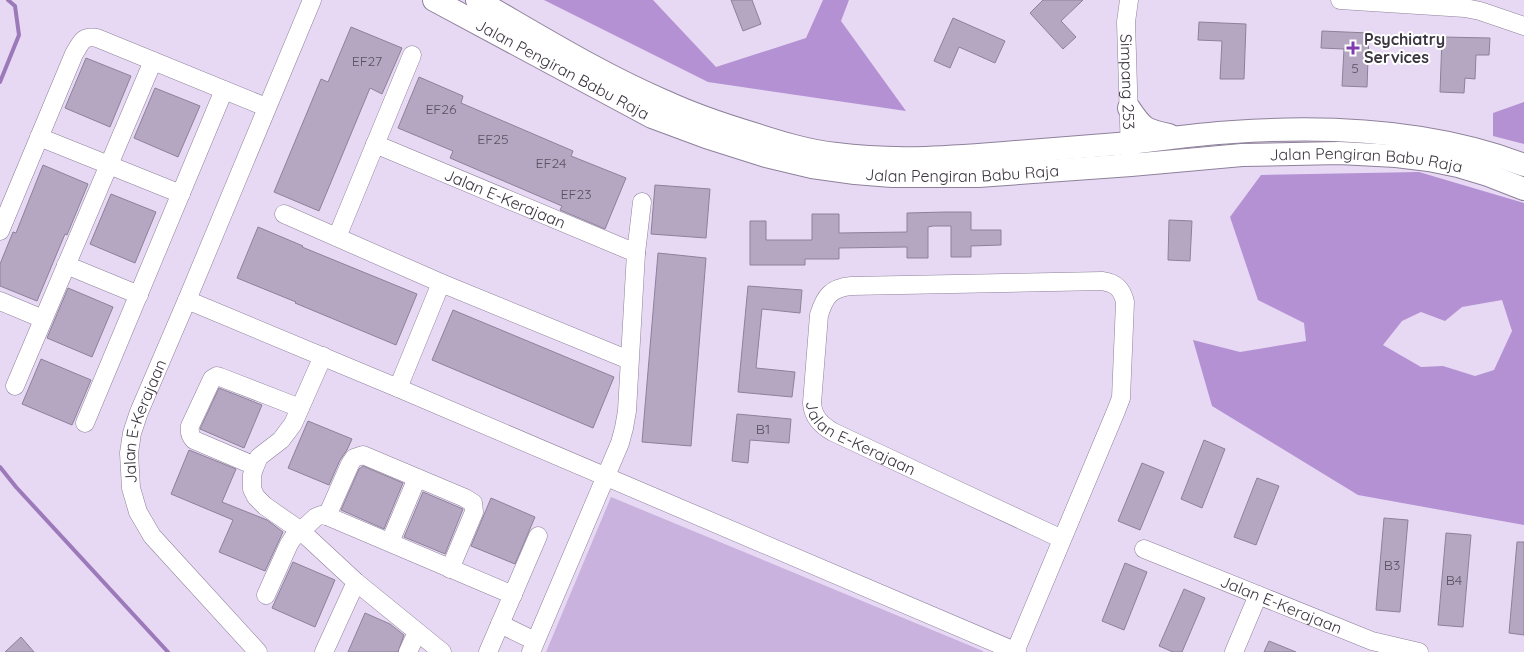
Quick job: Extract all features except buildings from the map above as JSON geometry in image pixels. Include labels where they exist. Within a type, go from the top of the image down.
[{"type":"main road","name":"Jalan Pengiran Babu Raja","points":[[477,0],[580,59],[662,100],[707,119],[809,150],[834,154],[868,158],[977,155],[1130,143],[1233,132],[1344,130],[1394,134],[1460,145],[1524,165]]},
{"type":"main road","name":"Jalan Pengiran Babu Raja","points":[[435,1],[652,117],[714,140],[766,156],[812,167],[892,176],[978,176],[1131,166],[1242,156],[1340,153],[1429,160],[1488,175],[1524,189]]},
{"type":"main road","points":[[1129,108],[1138,122],[1148,130],[1181,138]]},
{"type":"street","name":"Jalan E-Kerajaan","points":[[258,652],[152,536],[138,512],[131,488],[129,453],[132,433],[139,412],[312,0]]},
{"type":"street","name":"Simpang 253","points":[[1129,0],[1126,22],[1131,166]]},
{"type":"street","points":[[1340,0],[1465,8],[1480,11],[1524,26]]},
{"type":"street","points":[[0,231],[74,54],[85,38],[89,36],[266,107]]},
{"type":"street","points":[[337,237],[412,55]]},
{"type":"street","points":[[15,386],[152,61]]},
{"type":"street","points":[[85,423],[224,90]]},
{"type":"street","points":[[40,137],[181,194]]},
{"type":"street","name":"Jalan E-Kerajaan","points":[[375,144],[636,252]]},
{"type":"street","points":[[500,624],[533,647],[620,443],[624,428],[636,252],[642,202]]},
{"type":"street","points":[[284,214],[441,283],[629,360]]},
{"type":"street","points":[[66,265],[139,295]]},
{"type":"street","name":"Jalan E-Kerajaan","points":[[1102,281],[1113,284],[1123,293],[1125,302],[1121,398],[1062,539],[825,427],[815,416],[812,402],[819,314],[822,304],[827,297],[836,289],[842,287],[1102,281]]},
{"type":"street","points":[[398,388],[441,283]]},
{"type":"street","points":[[187,300],[606,476],[1016,652],[1062,539]]},
{"type":"street","points":[[0,301],[43,320]]},
{"type":"street","points":[[323,356],[287,434],[275,446],[266,450],[255,466],[251,481],[252,489],[256,497],[265,506],[301,531],[356,582],[442,652]]},
{"type":"street","points":[[255,466],[191,437],[190,426],[212,379],[220,377],[300,408]]},
{"type":"street","points":[[328,516],[350,464],[354,458],[362,455],[465,498],[473,503],[474,512],[450,569]]},
{"type":"street","points":[[390,542],[417,478]]},
{"type":"street","points":[[266,595],[293,538],[316,516],[321,515],[328,516],[513,595]]},
{"type":"street","points":[[488,652],[538,536]]},
{"type":"street","name":"Jalan E-Kerajaan","points":[[1144,548],[1372,641],[1420,652]]},
{"type":"street","points":[[324,652],[356,582]]},
{"type":"street","points":[[1234,652],[1258,594]]},
{"type":"street","points":[[408,652],[417,632]]},
{"type":"shaded area","points":[[544,0],[653,0],[716,67],[806,38],[823,0],[849,0],[841,21],[906,111],[708,82]]},
{"type":"shaded area","points":[[1524,102],[1524,144],[1493,136],[1493,113]]},
{"type":"shaded area","points":[[1419,172],[1524,203],[1524,525],[1358,495],[1212,406],[1193,340],[1240,352],[1306,341],[1304,323],[1258,300],[1230,217],[1261,175]],"holes":[[[1502,300],[1512,331],[1494,370],[1475,376],[1443,366],[1421,367],[1383,345],[1402,321],[1421,312],[1445,321],[1462,307]]]},
{"type":"shaded area","points":[[611,497],[983,651],[983,652],[546,652]]},
{"type":"waterway","points":[[0,82],[19,35],[15,6],[8,0]]},
{"type":"waterway","points":[[0,467],[16,487],[168,652]]},
{"type":"place","name":"Psychiatry Services","points":[[1353,48]]}]
